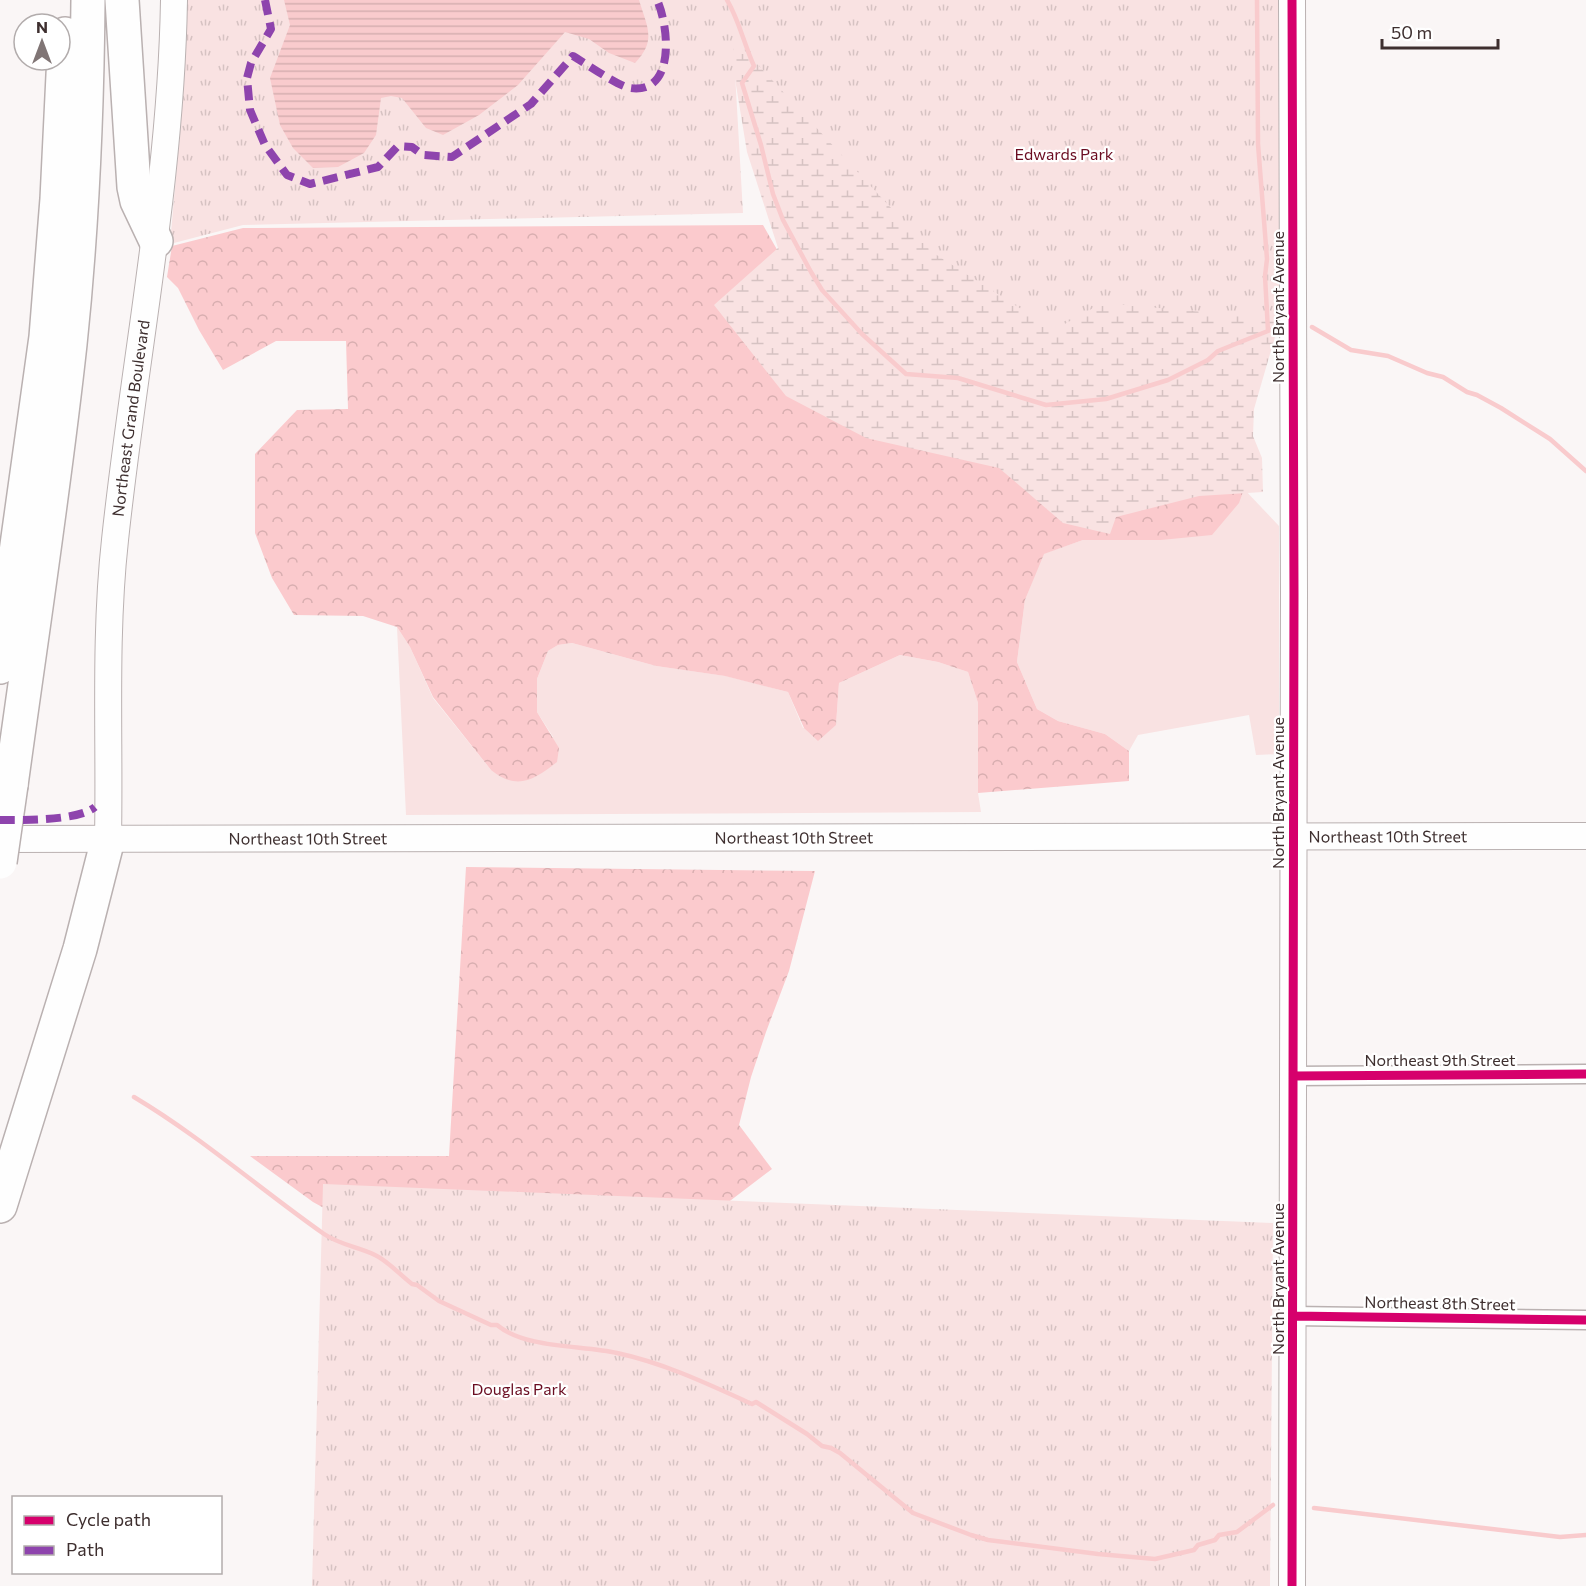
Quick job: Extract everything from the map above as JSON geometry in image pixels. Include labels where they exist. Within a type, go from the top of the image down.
[{"type":"highway","points":[[0,667],[46,337],[58,188],[66,0]]},
{"type":"highway","points":[[0,862],[70,343],[82,198],[88,0]]},
{"type":"highway","points":[[122,0],[134,187],[137,201],[156,241]]},
{"type":"highway","points":[[0,1206],[80,949],[108,839]]},
{"type":"main road","name":"Northeast Grand Boulevard","points":[[108,839],[110,605],[124,465],[156,241],[167,127],[174,0]]},
{"type":"main road","name":"North Bryant Avenue","points":[[1292,0],[1294,581],[1292,1586]]},
{"type":"main road","name":"Northeast 10th Street","points":[[0,839],[1586,836]]},
{"type":"street","name":"Northeast 9th Street","points":[[1293,1076],[1586,1074]]},
{"type":"street","name":"Northeast 8th Street","points":[[1293,1316],[1586,1320]]},
{"type":"green space","name":"Edwards Park","points":[[185,0],[1283,0],[1284,319],[1102,303],[1054,330],[932,252],[733,38],[743,213],[243,225],[170,244],[183,96]]},
{"type":"green space","points":[[722,0],[1264,308],[1279,323],[1254,409],[1253,436],[1262,458],[1263,492],[1199,496],[1116,517],[1110,534],[1063,523],[999,468],[866,438],[786,396],[714,305],[778,248],[747,152]]},
{"type":"green space","points":[[763,225],[852,381],[1244,489],[1239,503],[1212,535],[1161,540],[1083,540],[1044,554],[1025,600],[1017,662],[1037,709],[1058,721],[1105,734],[1129,751],[1129,781],[978,793],[978,703],[968,672],[938,662],[900,655],[839,683],[836,725],[818,741],[804,728],[788,692],[725,676],[656,666],[572,643],[558,645],[548,651],[537,679],[537,712],[559,748],[557,762],[541,774],[525,781],[509,780],[491,770],[433,697],[410,647],[397,627],[363,616],[294,615],[272,578],[255,533],[255,454],[297,410],[348,409],[346,341],[276,341],[223,370],[178,288],[167,277],[172,246],[243,228]]},
{"type":"green space","points":[[1244,489],[1279,526],[1279,754],[1256,755],[1249,715],[1138,735],[1129,751],[1105,734],[1058,721],[1037,709],[1017,662],[1025,600],[1043,554],[1083,540],[1161,540]]},
{"type":"green space","points":[[397,627],[410,647],[433,698],[491,770],[553,737],[537,712],[537,679],[548,651],[558,645],[572,643],[656,666],[726,676],[788,692],[803,728],[836,725],[839,683],[900,655],[938,662],[968,672],[978,703],[978,793],[981,812],[406,815]]},
{"type":"green space","points":[[466,867],[815,871],[789,971],[751,1077],[739,1125],[772,1169],[697,1226],[460,1283],[313,1202],[250,1156],[449,1156]]},
{"type":"green space","name":"Douglas Park","points":[[323,1184],[1273,1223],[1270,1586],[312,1586]]},
{"type":"shaded area","points":[[284,0],[639,0],[647,26],[648,40],[642,55],[635,63],[609,53],[589,39],[565,32],[518,85],[479,115],[443,135],[426,128],[402,98],[391,96],[381,98],[376,135],[364,153],[338,167],[313,168],[293,148],[280,125],[270,78],[290,25]]},
{"type":"waterway","points":[[727,0],[754,66],[742,83],[773,194],[783,220],[822,290],[862,334],[906,374],[958,378],[1046,405],[1106,399],[1168,380],[1208,360],[1218,351],[1278,327]]},
{"type":"waterway","points":[[1257,0],[1258,144],[1267,259],[1265,276],[1268,331]]},
{"type":"waterway","points":[[1312,327],[1351,350],[1388,356],[1427,373],[1443,377],[1467,392],[1501,408],[1550,439],[1586,471]]},
{"type":"waterway","points":[[134,1097],[207,1146],[324,1234],[380,1258],[412,1284],[417,1285],[439,1301],[523,1338],[634,1357],[686,1375],[752,1404],[756,1402],[822,1446],[840,1453],[913,1513],[971,1535],[988,1540],[1155,1559],[1194,1550],[1198,1545],[1215,1540],[1219,1535],[1237,1532],[1273,1505]]},
{"type":"waterway","points":[[1314,1508],[1560,1537],[1586,1535]]},
{"type":"marked path","points":[[265,0],[271,29],[251,63],[247,78],[250,110],[265,145],[287,175],[310,184],[378,167],[398,146],[412,147],[423,155],[452,157],[531,104],[573,56],[625,86],[645,87],[655,81],[662,70],[665,56],[664,26],[657,0]]},
{"type":"marked path","points":[[0,820],[64,817],[87,812],[95,807]]},
{"type":"cycle path","points":[[1292,0],[1294,593],[1292,1586]]},
{"type":"cycle path","points":[[1293,1076],[1586,1074]]},
{"type":"cycle path","points":[[1293,1316],[1586,1320]]}]
